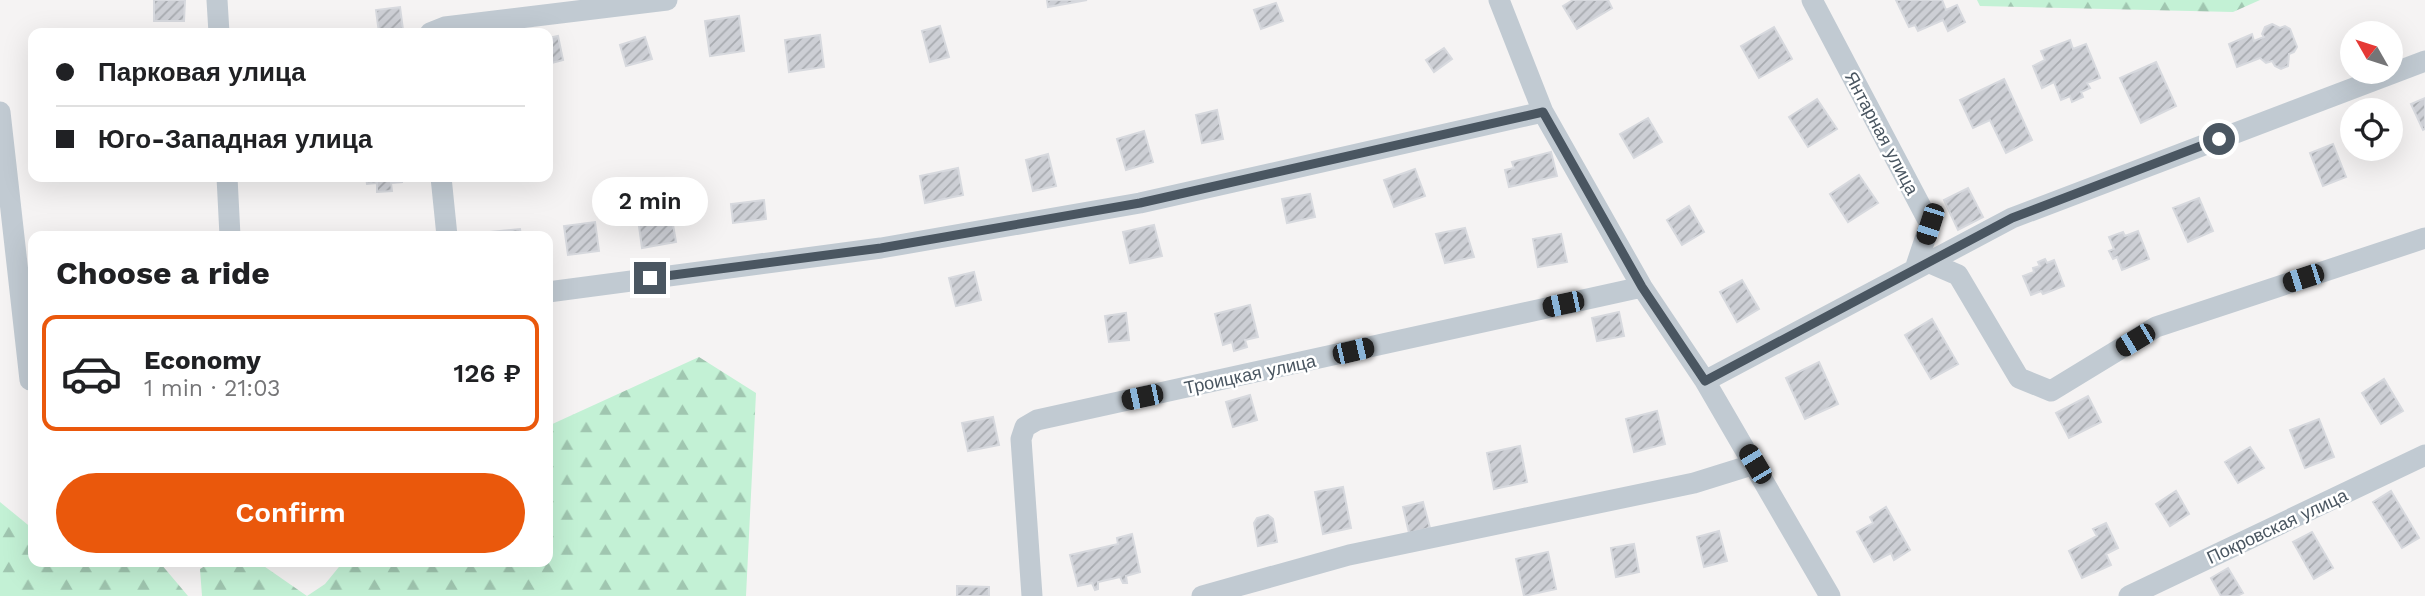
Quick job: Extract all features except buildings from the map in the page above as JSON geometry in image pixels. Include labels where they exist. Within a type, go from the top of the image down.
[{"type":"street","points":[[217,0],[219,28]]},
{"type":"street","points":[[442,28],[667,0]]},
{"type":"street","points":[[1499,0],[1543,112],[1642,287],[1705,381],[1755,464],[1827,595]]},
{"type":"street","name":"Янтарная улица","points":[[1812,0],[1930,224],[1922,266]]},
{"type":"street","points":[[1705,381],[2012,218],[2425,61]]},
{"type":"street","points":[[0,112],[28,362]]},
{"type":"street","points":[[553,291],[881,248],[1140,203],[1543,112]]},
{"type":"street","points":[[227,182],[230,231]]},
{"type":"street","points":[[442,182],[446,231]]},
{"type":"street","points":[[1922,266],[1958,275],[2020,378],[2051,391],[2156,327],[2425,238]]},
{"type":"street","name":"Троицкая улица","points":[[1032,596],[1021,439],[1025,427],[1037,421],[1642,287]]},
{"type":"street","name":"Покровская улица","points":[[2129,596],[2425,455]]},
{"type":"street","points":[[1202,596],[1349,555],[1694,483],[1755,464]]},
{"type":"green space","points":[[1977,0],[2260,0],[2233,12],[1980,6]]},
{"type":"green space","points":[[699,357],[756,393],[746,596],[307,596],[325,584],[339,567],[553,567],[553,424]]},
{"type":"green space","points":[[0,502],[28,525],[28,567],[164,567],[188,596],[0,596]]},
{"type":"green space","points":[[203,567],[265,567],[307,596],[202,596],[200,569]]},
{"type":"route","points":[[650,278],[881,248],[1140,203],[1543,112],[1642,287],[1705,381],[2012,218],[2219,139]]}]
